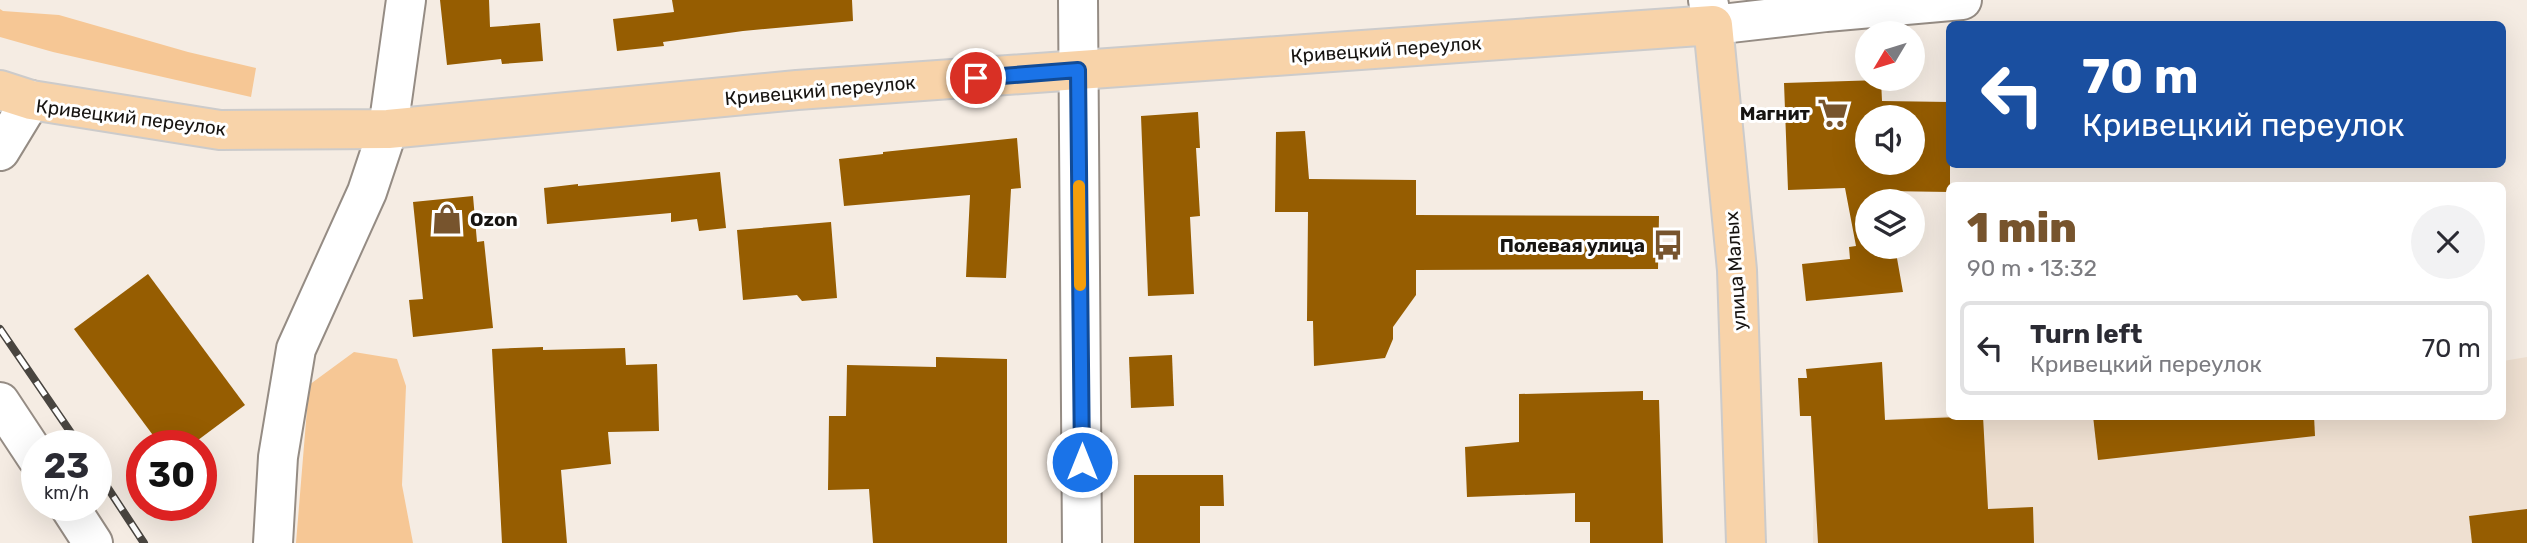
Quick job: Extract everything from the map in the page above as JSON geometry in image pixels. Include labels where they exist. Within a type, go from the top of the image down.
[{"type":"main road","name":"Кривецкий переулок","points":[[15,95],[220,130],[388,129],[797,90],[1078,70],[1711,13]]},
{"type":"main road","name":"улица Малых","points":[[1711,13],[1737,270],[1746,543]]},
{"type":"street","points":[[273,543],[278,457],[296,349],[367,192],[388,129],[406,0]]},
{"type":"street","points":[[1078,0],[1082,543]]},
{"type":"street","points":[[1711,13],[1826,12],[1962,0]]},
{"type":"street","name":"Кривецкий переулок","points":[[0,151],[15,95]]},
{"type":"street","points":[[0,402],[21,434]]},
{"type":"street","points":[[79,521],[93,543]]},
{"type":"shaded area","points":[[0,9],[59,15],[188,52],[256,68],[251,97],[53,52],[0,37]]},
{"type":"shaded area","points":[[354,352],[397,359],[406,386],[402,485],[413,543],[296,543],[309,385]]},
{"type":"shaded area","points":[[2527,357],[2527,543],[1813,543],[1814,466],[1811,424],[1946,416],[1946,420],[2506,420],[2506,360]]},
{"type":"building","points":[[440,0],[489,0],[490,27],[540,23],[543,61],[502,64],[501,59],[447,65]]},
{"type":"building","points":[[672,0],[852,0],[853,21],[743,31],[663,42],[664,46],[617,51],[613,19],[674,12]]},
{"type":"building","points":[[1855,81],[1855,91],[1882,91],[1882,101],[1946,102],[1946,168],[1950,168],[1950,182],[1946,182],[1946,192],[1925,192],[1925,189],[1855,189],[1855,241],[1845,188],[1788,190],[1784,83]]},
{"type":"building","points":[[1198,112],[1200,148],[1196,148],[1200,216],[1190,217],[1194,294],[1148,296],[1141,116]]},
{"type":"building","points":[[1305,131],[1309,179],[1416,180],[1416,215],[1659,216],[1658,269],[1416,270],[1416,295],[1393,327],[1393,339],[1385,358],[1314,366],[1313,321],[1307,321],[1308,212],[1275,212],[1276,132]]},
{"type":"building","points":[[1017,138],[1021,188],[1011,189],[1006,278],[966,277],[970,195],[844,206],[839,159]]},
{"type":"building","points":[[720,172],[726,228],[699,231],[697,219],[671,222],[671,213],[547,224],[544,188]]},
{"type":"building","points":[[473,196],[477,242],[484,241],[493,328],[413,337],[409,300],[423,299],[413,202]]},
{"type":"building","points":[[831,222],[837,298],[802,301],[797,295],[743,300],[737,230]]},
{"type":"building","points":[[1855,246],[1855,259],[1897,259],[1903,292],[1806,301],[1802,264],[1850,259],[1849,247]]},
{"type":"building","points":[[148,274],[245,405],[211,430],[149,430],[74,329]]},
{"type":"building","points":[[543,347],[543,350],[625,348],[626,365],[657,364],[659,431],[608,432],[611,464],[561,470],[567,543],[502,543],[492,349]]},
{"type":"building","points":[[1172,355],[1174,406],[1131,408],[1129,357]]},
{"type":"building","points":[[936,357],[1007,359],[1007,543],[873,543],[869,489],[828,490],[829,416],[846,416],[847,365],[936,367]]},
{"type":"building","points":[[1882,362],[1885,420],[1946,418],[1946,420],[1983,420],[1988,509],[2033,507],[2034,543],[1818,543],[1811,416],[1800,416],[1798,378],[1807,378],[1806,369]]},
{"type":"building","points":[[1643,391],[1643,400],[1659,400],[1663,543],[1590,543],[1590,522],[1575,522],[1575,493],[1467,497],[1465,447],[1519,442],[1519,394]]},
{"type":"building","points":[[2093,420],[2314,420],[2315,436],[2098,460]]},
{"type":"building","points":[[1134,475],[1223,475],[1224,506],[1200,506],[1200,543],[1134,543]]},
{"type":"building","points":[[2527,509],[2527,543],[2472,543],[2469,516]]},
{"type":"railway","points":[[0,329],[69,430]]},
{"type":"railway","points":[[112,494],[144,543]]},
{"type":"slow traffic","points":[[1079,186],[1080,285]]},
{"type":"place","name":"Магнит","points":[[1833,113]]},
{"type":"place","name":"Ozon","points":[[447,219]]},
{"type":"place","name":"Полевая улица","points":[[1668,245]]},
{"type":"route","points":[[976,78],[1078,70],[1082,462]]}]
